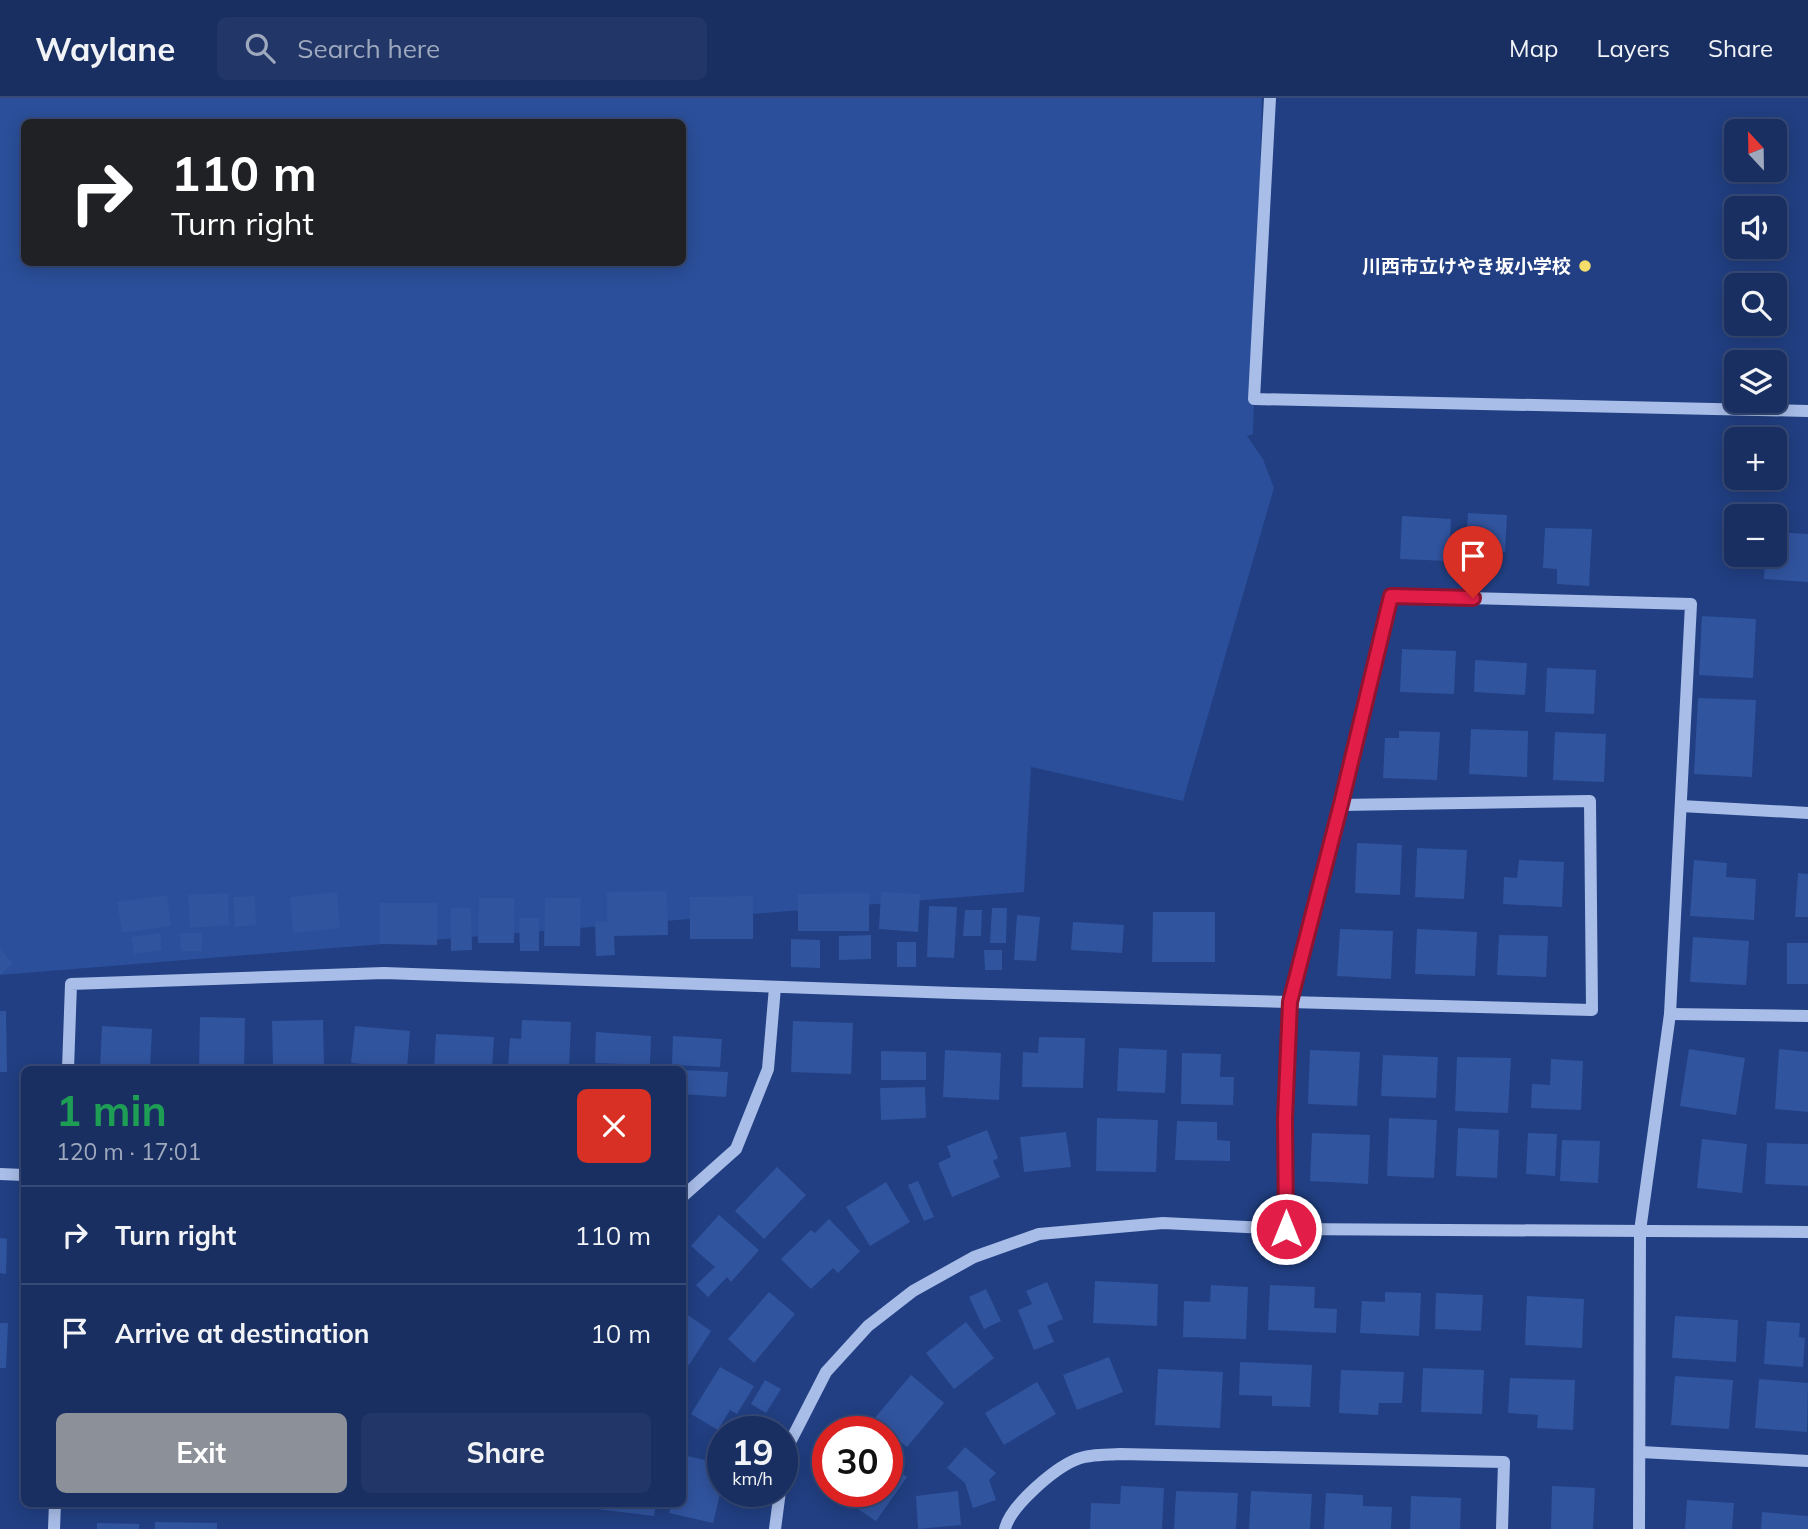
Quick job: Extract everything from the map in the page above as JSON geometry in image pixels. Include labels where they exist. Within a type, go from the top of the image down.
[{"type":"street","points":[[1270,98],[1254,400],[1808,411]]},
{"type":"street","points":[[1286,1229],[1285,1119],[1290,1002],[1391,596],[1691,604],[1670,1014],[1640,1231],[1639,1529]]},
{"type":"street","points":[[68,1066],[71,984],[383,973],[1592,1010],[1590,801],[1341,804]]},
{"type":"street","points":[[1681,806],[1808,813]]},
{"type":"street","points":[[686,1193],[736,1149],[768,1069],[775,987]]},
{"type":"street","points":[[1670,1014],[1808,1016]]},
{"type":"street","points":[[0,1174],[21,1175]]},
{"type":"street","points":[[798,1427],[826,1372],[868,1326],[913,1291],[974,1257],[1039,1234],[1163,1223],[1286,1229],[1808,1232]]},
{"type":"street","points":[[1641,1452],[1808,1461]]},
{"type":"street","points":[[1005,1529],[1007,1518],[1035,1488],[1076,1459],[1120,1454],[1504,1462],[1502,1529]]},
{"type":"street","points":[[54,1529],[55,1507]]},
{"type":"street","points":[[775,1529],[778,1507]]},
{"type":"shaded area","points":[[0,98],[1262,98],[1253,434],[1247,436],[1263,459],[1274,488],[1183,801],[1031,767],[1024,892],[0,975]]},
{"type":"building","points":[[1468,513],[1507,515],[1505,552],[1466,551]]},
{"type":"building","points":[[1402,516],[1451,519],[1449,561],[1400,559]]},
{"type":"building","points":[[1545,528],[1592,529],[1589,586],[1557,584],[1557,569],[1543,568]]},
{"type":"building","points":[[1787,533],[1808,534],[1808,582],[1764,579],[1764,567],[1787,567]]},
{"type":"building","points":[[1702,616],[1756,619],[1753,678],[1699,675]]},
{"type":"building","points":[[1402,649],[1456,651],[1454,694],[1400,692]]},
{"type":"building","points":[[1475,660],[1527,663],[1525,695],[1474,692]]},
{"type":"building","points":[[1547,668],[1596,670],[1594,714],[1545,712]]},
{"type":"building","points":[[1698,698],[1756,700],[1752,777],[1694,774]]},
{"type":"building","points":[[1471,729],[1528,731],[1527,777],[1469,774]]},
{"type":"building","points":[[1399,731],[1440,732],[1437,780],[1383,778],[1385,738],[1399,738]]},
{"type":"building","points":[[1555,732],[1606,734],[1604,782],[1553,780]]},
{"type":"building","points":[[1357,843],[1402,845],[1400,895],[1355,893]]},
{"type":"building","points":[[1417,848],[1467,850],[1464,899],[1415,897]]},
{"type":"building","points":[[1519,860],[1564,862],[1562,907],[1503,904],[1504,877],[1517,878]]},
{"type":"building","points":[[1694,860],[1727,863],[1726,877],[1756,879],[1754,920],[1690,916]]},
{"type":"building","points":[[1798,873],[1808,874],[1808,917],[1795,917]]},
{"type":"building","points":[[667,891],[668,935],[614,936],[615,955],[596,956],[595,922],[607,922],[607,892]]},
{"type":"building","points":[[337,892],[340,928],[293,933],[290,897]]},
{"type":"building","points":[[881,892],[920,894],[918,932],[879,929]]},
{"type":"building","points":[[228,893],[229,925],[190,928],[188,895]]},
{"type":"building","points":[[869,893],[869,931],[798,931],[798,894]]},
{"type":"building","points":[[167,895],[171,926],[122,933],[117,902]]},
{"type":"building","points":[[255,896],[256,925],[235,927],[233,897]]},
{"type":"building","points":[[753,896],[753,939],[690,939],[690,897]]},
{"type":"building","points":[[479,898],[514,898],[514,943],[478,943]]},
{"type":"building","points":[[545,898],[581,898],[580,946],[544,946]]},
{"type":"building","points":[[380,903],[437,903],[437,945],[380,944]]},
{"type":"building","points":[[929,906],[957,907],[954,958],[927,957]]},
{"type":"building","points":[[451,908],[471,908],[472,950],[451,951]]},
{"type":"building","points":[[992,908],[1007,908],[1006,943],[990,943]]},
{"type":"building","points":[[965,910],[982,910],[981,936],[963,936]]},
{"type":"building","points":[[1153,912],[1215,912],[1215,962],[1152,962]]},
{"type":"building","points":[[1017,915],[1040,917],[1036,961],[1014,960]]},
{"type":"building","points":[[519,918],[539,918],[539,951],[520,951]]},
{"type":"building","points":[[1073,922],[1124,925],[1122,953],[1071,950]]},
{"type":"building","points":[[1340,929],[1393,931],[1391,979],[1337,976]]},
{"type":"building","points":[[1417,929],[1477,932],[1475,976],[1415,974]]},
{"type":"building","points":[[160,933],[162,950],[134,954],[131,937]]},
{"type":"building","points":[[180,933],[202,933],[202,951],[181,951]]},
{"type":"building","points":[[871,935],[871,959],[839,960],[839,936]]},
{"type":"building","points":[[1499,935],[1548,936],[1546,977],[1497,975]]},
{"type":"building","points":[[1693,937],[1749,941],[1746,985],[1690,982]]},
{"type":"building","points":[[791,939],[820,940],[820,968],[791,967]]},
{"type":"building","points":[[897,942],[916,942],[916,967],[897,967]]},
{"type":"building","points":[[1787,943],[1808,943],[1808,984],[1787,984]]},
{"type":"building","points":[[0,949],[13,963],[0,975]]},
{"type":"building","points":[[984,950],[1002,950],[1002,970],[985,970]]},
{"type":"building","points":[[0,1011],[6,1011],[7,1072],[0,1072]]},
{"type":"building","points":[[200,1017],[245,1018],[244,1066],[199,1066]]},
{"type":"building","points":[[323,1020],[324,1066],[273,1066],[272,1021]]},
{"type":"building","points":[[522,1020],[571,1022],[569,1066],[508,1066],[510,1038],[521,1039]]},
{"type":"building","points":[[793,1021],[853,1023],[851,1074],[791,1072]]},
{"type":"building","points":[[102,1026],[152,1029],[150,1066],[100,1066]]},
{"type":"building","points":[[355,1026],[410,1031],[407,1066],[351,1063]]},
{"type":"building","points":[[596,1032],[651,1036],[650,1065],[595,1063]]},
{"type":"building","points":[[436,1034],[494,1037],[492,1066],[434,1066]]},
{"type":"building","points":[[673,1036],[722,1039],[720,1067],[672,1065]]},
{"type":"building","points":[[1039,1037],[1085,1038],[1083,1088],[1022,1087],[1023,1052],[1038,1053]]},
{"type":"building","points":[[1119,1048],[1167,1050],[1165,1093],[1117,1091]]},
{"type":"building","points":[[1689,1049],[1745,1058],[1736,1115],[1680,1106]]},
{"type":"building","points":[[1779,1049],[1808,1052],[1808,1112],[1775,1109]]},
{"type":"building","points":[[945,1050],[1001,1053],[999,1100],[943,1097]]},
{"type":"building","points":[[1310,1050],[1360,1052],[1357,1106],[1308,1104]]},
{"type":"building","points":[[881,1051],[926,1052],[926,1080],[881,1080]]},
{"type":"building","points":[[1182,1053],[1221,1054],[1220,1077],[1234,1077],[1233,1105],[1181,1104]]},
{"type":"building","points":[[1383,1055],[1438,1057],[1436,1098],[1381,1096]]},
{"type":"building","points":[[1457,1057],[1511,1058],[1508,1113],[1455,1111]]},
{"type":"building","points":[[1551,1059],[1583,1061],[1581,1110],[1531,1108],[1532,1084],[1550,1085]]},
{"type":"building","points":[[686,1070],[728,1072],[726,1097],[686,1094]]},
{"type":"building","points":[[925,1087],[926,1118],[881,1120],[880,1088]]},
{"type":"building","points":[[1097,1118],[1158,1120],[1156,1172],[1096,1171]]},
{"type":"building","points":[[1389,1118],[1437,1120],[1434,1178],[1387,1176]]},
{"type":"building","points":[[1177,1121],[1217,1122],[1217,1140],[1230,1141],[1230,1161],[1175,1160]]},
{"type":"building","points":[[1458,1128],[1499,1130],[1497,1178],[1456,1176]]},
{"type":"building","points":[[987,1130],[998,1158],[993,1161],[1000,1177],[952,1197],[938,1163],[951,1157],[947,1146]]},
{"type":"building","points":[[1066,1132],[1071,1167],[1024,1172],[1020,1137]]},
{"type":"building","points":[[1312,1133],[1370,1135],[1368,1184],[1310,1181]]},
{"type":"building","points":[[1528,1133],[1557,1134],[1555,1176],[1526,1174]]},
{"type":"building","points":[[1702,1139],[1747,1144],[1742,1193],[1697,1188]]},
{"type":"building","points":[[1562,1140],[1600,1141],[1598,1183],[1560,1181]]},
{"type":"building","points":[[1767,1143],[1808,1144],[1808,1186],[1765,1184]]},
{"type":"building","points":[[777,1167],[806,1195],[764,1239],[735,1211]]},
{"type":"building","points":[[918,1181],[934,1217],[924,1221],[908,1185]]},
{"type":"building","points":[[886,1182],[910,1222],[870,1246],[846,1207]]},
{"type":"building","points":[[719,1215],[759,1250],[731,1282],[727,1277],[708,1297],[696,1285],[715,1267],[691,1246]]},
{"type":"building","points":[[829,1219],[860,1251],[838,1273],[833,1268],[811,1289],[781,1259],[811,1230],[815,1233]]},
{"type":"building","points":[[0,1238],[7,1239],[6,1274],[0,1273]]},
{"type":"building","points":[[1095,1281],[1158,1284],[1157,1326],[1093,1323]]},
{"type":"building","points":[[1047,1282],[1063,1319],[1047,1326],[1054,1342],[1034,1350],[1018,1310],[1032,1304],[1026,1291]]},
{"type":"building","points":[[1211,1285],[1248,1287],[1246,1339],[1183,1337],[1184,1301],[1210,1302]]},
{"type":"building","points":[[1270,1285],[1315,1287],[1314,1308],[1337,1309],[1336,1333],[1268,1330]]},
{"type":"building","points":[[986,1289],[1001,1321],[984,1329],[969,1297]]},
{"type":"building","points":[[769,1292],[795,1314],[754,1363],[728,1339]]},
{"type":"building","points":[[1385,1292],[1421,1293],[1419,1336],[1360,1333],[1362,1301],[1385,1302]]},
{"type":"building","points":[[1436,1293],[1483,1295],[1481,1331],[1435,1329]]},
{"type":"building","points":[[1527,1296],[1584,1299],[1582,1348],[1525,1345]]},
{"type":"building","points":[[686,1314],[711,1331],[689,1365],[686,1363]]},
{"type":"building","points":[[1675,1316],[1738,1320],[1736,1362],[1672,1358]]},
{"type":"building","points":[[1767,1321],[1800,1323],[1799,1337],[1805,1338],[1803,1367],[1764,1364]]},
{"type":"building","points":[[966,1322],[994,1358],[954,1389],[926,1353]]},
{"type":"building","points":[[0,1323],[8,1323],[6,1368],[0,1368]]},
{"type":"building","points":[[1109,1357],[1123,1392],[1077,1410],[1063,1375]]},
{"type":"building","points":[[1240,1362],[1312,1365],[1310,1407],[1272,1406],[1272,1396],[1239,1395]]},
{"type":"building","points":[[720,1367],[754,1386],[737,1414],[730,1410],[726,1416],[707,1416],[707,1423],[691,1414]]},
{"type":"building","points":[[1423,1368],[1484,1370],[1482,1414],[1421,1412]]},
{"type":"building","points":[[1158,1369],[1223,1372],[1220,1428],[1155,1425]]},
{"type":"building","points":[[1341,1370],[1404,1372],[1402,1403],[1379,1403],[1378,1415],[1339,1413]]},
{"type":"building","points":[[911,1375],[944,1403],[907,1447],[903,1444],[903,1416],[877,1416]]},
{"type":"building","points":[[1675,1376],[1733,1380],[1729,1429],[1671,1425]]},
{"type":"building","points":[[1510,1378],[1575,1380],[1573,1430],[1537,1428],[1538,1415],[1508,1413]]},
{"type":"building","points":[[1759,1379],[1808,1383],[1807,1432],[1755,1428]]},
{"type":"building","points":[[765,1380],[781,1389],[766,1413],[751,1404]]},
{"type":"building","points":[[1037,1382],[1056,1414],[1004,1445],[985,1413]]},
{"type":"building","points":[[965,1447],[996,1473],[989,1480],[996,1500],[973,1508],[965,1483],[947,1468]]},
{"type":"building","points":[[686,1456],[707,1460],[707,1507],[717,1507],[713,1523],[669,1513],[671,1507],[686,1507]]},
{"type":"building","points":[[1121,1486],[1164,1488],[1162,1529],[1090,1529],[1091,1503],[1120,1504]]},
{"type":"building","points":[[1552,1486],[1595,1488],[1593,1529],[1551,1529]]},
{"type":"building","points":[[958,1491],[961,1525],[918,1529],[916,1496]]},
{"type":"building","points":[[1176,1491],[1238,1493],[1236,1529],[1174,1529]]},
{"type":"building","points":[[1251,1491],[1312,1494],[1310,1529],[1249,1529]]},
{"type":"building","points":[[1326,1493],[1363,1495],[1363,1506],[1392,1507],[1391,1529],[1324,1529]]},
{"type":"building","points":[[1411,1496],[1461,1498],[1460,1529],[1410,1529]]},
{"type":"building","points":[[1687,1500],[1734,1503],[1732,1529],[1685,1529]]},
{"type":"building","points":[[597,1507],[655,1507],[654,1516]]},
{"type":"building","points":[[855,1507],[886,1507],[876,1521]]},
{"type":"building","points":[[1762,1512],[1808,1516],[1808,1529],[1761,1529]]},
{"type":"building","points":[[155,1522],[217,1523],[217,1529],[155,1529]]},
{"type":"building","points":[[97,1523],[139,1524],[139,1529],[97,1529]]},
{"type":"place","name":"川西市立けやき坂小学校","points":[[1585,266]]},
{"type":"route","points":[[1286,1229],[1285,1119],[1290,1002],[1391,596],[1473,598]]}]
